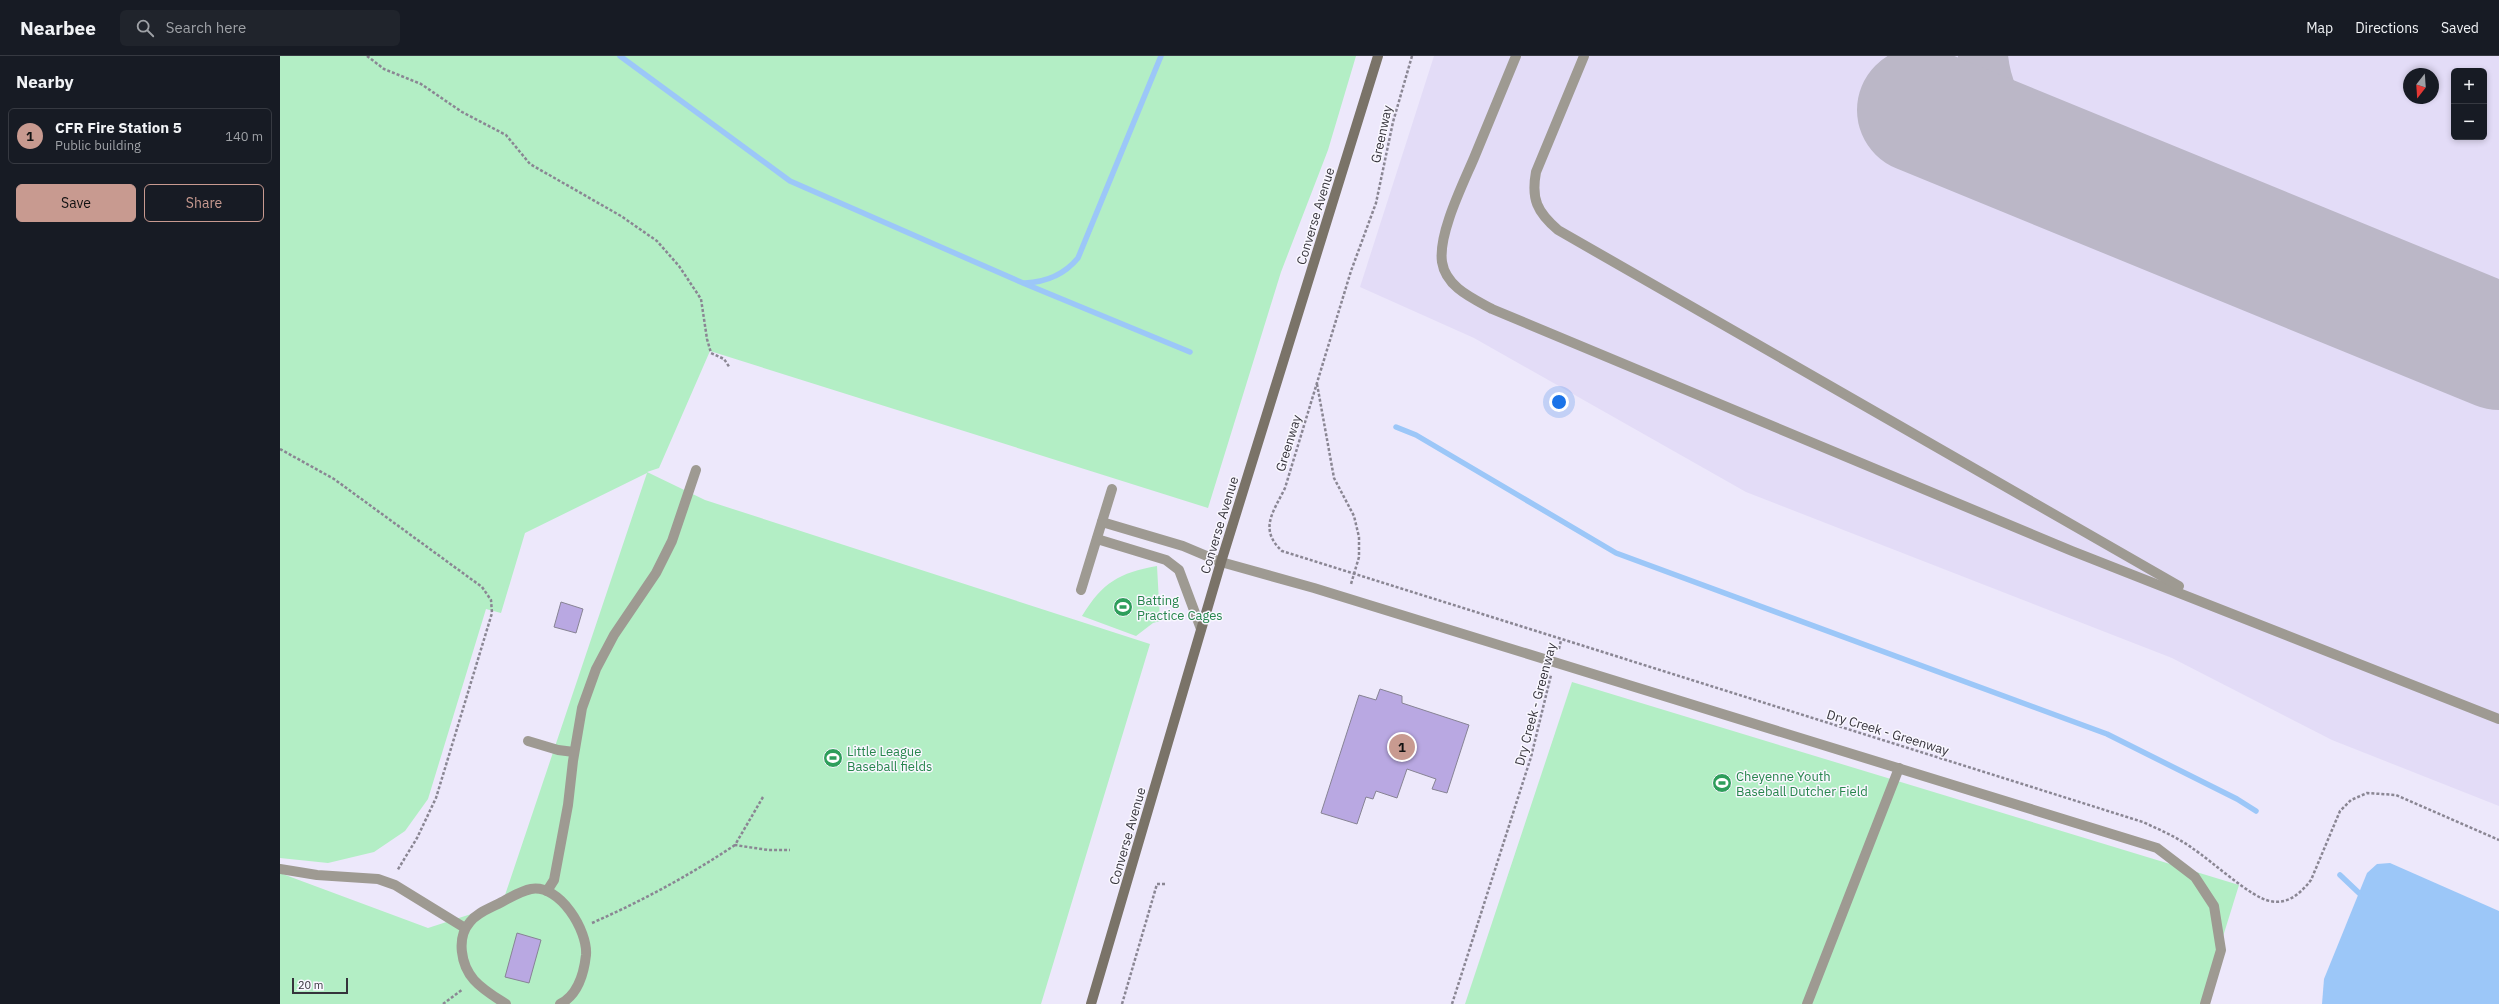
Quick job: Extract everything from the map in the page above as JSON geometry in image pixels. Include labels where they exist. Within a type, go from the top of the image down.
[{"type":"main road","name":"Converse Avenue","points":[[1090,1004],[1221,562],[1378,56]]},
{"type":"lane","points":[[1516,56],[1451,215],[1442,247],[1442,263],[1448,277],[1468,296],[1492,309],[1911,484],[2499,719]]},
{"type":"lane","points":[[1584,56],[1536,172],[1533,188],[1536,203],[1545,218],[1558,230],[2208,603]]},
{"type":"lane","points":[[547,891],[556,872],[568,805],[574,752],[582,708],[596,669],[614,635],[656,573],[672,541],[696,470]]},
{"type":"lane","points":[[1082,590],[1112,489]]},
{"type":"lane","points":[[1102,522],[1183,546],[1221,562],[1346,598],[2157,848],[2195,877],[2214,906],[2221,950],[2204,1004]]},
{"type":"lane","points":[[1097,539],[1160,558],[1179,570],[1201,629]]},
{"type":"lane","points":[[528,741],[558,750],[574,752]]},
{"type":"lane","points":[[1807,1004],[1899,768]]},
{"type":"lane","points":[[280,869],[317,875],[378,879],[390,883],[464,928]]},
{"type":"lane","points":[[506,1004],[474,980],[465,967],[461,950],[464,928],[483,911],[532,888],[547,891],[560,899],[574,915],[580,928],[586,951],[584,969],[576,988],[560,1004]]},
{"type":"path","points":[[367,56],[384,69],[421,84],[462,112],[506,135],[530,164],[621,216],[657,242],[679,266],[701,299],[707,339],[711,353],[724,359],[730,368]]},
{"type":"path","name":"Greenway","points":[[1412,56],[1393,122],[1376,203],[1351,271],[1285,488],[1272,515],[1269,530],[1275,544],[1282,550],[1561,640]]},
{"type":"path","points":[[1317,382],[1334,478],[1354,516],[1359,537],[1359,557],[1346,598]]},
{"type":"path","points":[[280,449],[334,479],[482,587],[490,600],[492,613],[436,798],[417,838],[390,883]]},
{"type":"path","name":"Dry Creek - Greenway","points":[[1452,1004],[1531,757],[1554,662],[1561,640],[2144,822],[2193,848],[2268,901],[2284,901],[2292,898],[2306,887],[2311,880],[2340,811],[2351,800],[2368,792],[2386,793],[2408,800],[2499,840]]},
{"type":"path","points":[[580,928],[630,907],[703,867],[735,845],[763,797]]},
{"type":"path","points":[[735,845],[768,850],[790,850]]},
{"type":"path","points":[[1122,1004],[1158,884],[1165,884]]},
{"type":"path","points":[[443,1004],[474,980]]},
{"type":"shaded area","points":[[1434,56],[2499,56],[2499,806],[2332,740],[2172,658],[1746,492],[1474,338],[1360,287]]},
{"type":"green space","points":[[280,56],[1356,56],[1328,150],[1281,272],[1208,508],[710,351],[659,468],[647,472],[705,500],[1150,644],[1041,1004],[280,1004],[280,873],[428,928],[502,904],[647,473],[525,533],[501,613],[486,609],[428,799],[405,831],[374,852],[328,863],[280,858]]},
{"type":"green space","name":"Batting Practice Cages","points":[[1157,566],[1160,621],[1153,623],[1136,636],[1082,616],[1097,595],[1113,581],[1132,572]]},
{"type":"green space","name":"Cheyenne Youth Baseball Dutcher Field","points":[[1572,682],[2239,885],[2202,1004],[1465,1004]]},
{"type":"water","points":[[2390,863],[2499,911],[2499,1004],[2322,1004],[2324,979],[2367,873],[2377,864]]},
{"type":"building","points":[[561,602],[583,609],[576,633],[554,627]]},
{"type":"building","points":[[1380,689],[1402,696],[1402,703],[1469,725],[1447,793],[1432,789],[1436,779],[1407,769],[1397,798],[1376,791],[1373,799],[1366,797],[1357,824],[1321,813],[1359,695],[1376,700]]},
{"type":"building","points":[[517,933],[541,940],[529,983],[505,977]]},
{"type":"waterway","points":[[620,56],[790,181],[1023,283],[1190,352]]},
{"type":"waterway","points":[[1025,283],[1041,281],[1061,273],[1078,258],[1161,56]]},
{"type":"waterway","points":[[1396,427],[1416,435],[1616,553],[2107,734],[2237,799],[2256,811]]},
{"type":"waterway","points":[[2340,875],[2359,893]]},
{"type":"taxiway","points":[[1983,56],[1987,79],[1994,98],[2004,115],[2016,130],[2030,143],[2047,155],[2084,177]]},
{"type":"runway","points":[[1920,110],[2499,347]]},
{"type":"place","name":"Batting Practice Cages","points":[[1123,607]]},
{"type":"place","name":"CFR Fire Station 5","points":[[1402,747]]},
{"type":"place","name":"Little League Baseball fields","points":[[833,758]]},
{"type":"place","name":"Cheyenne Youth Baseball Dutcher Field","points":[[1722,783]]}]
